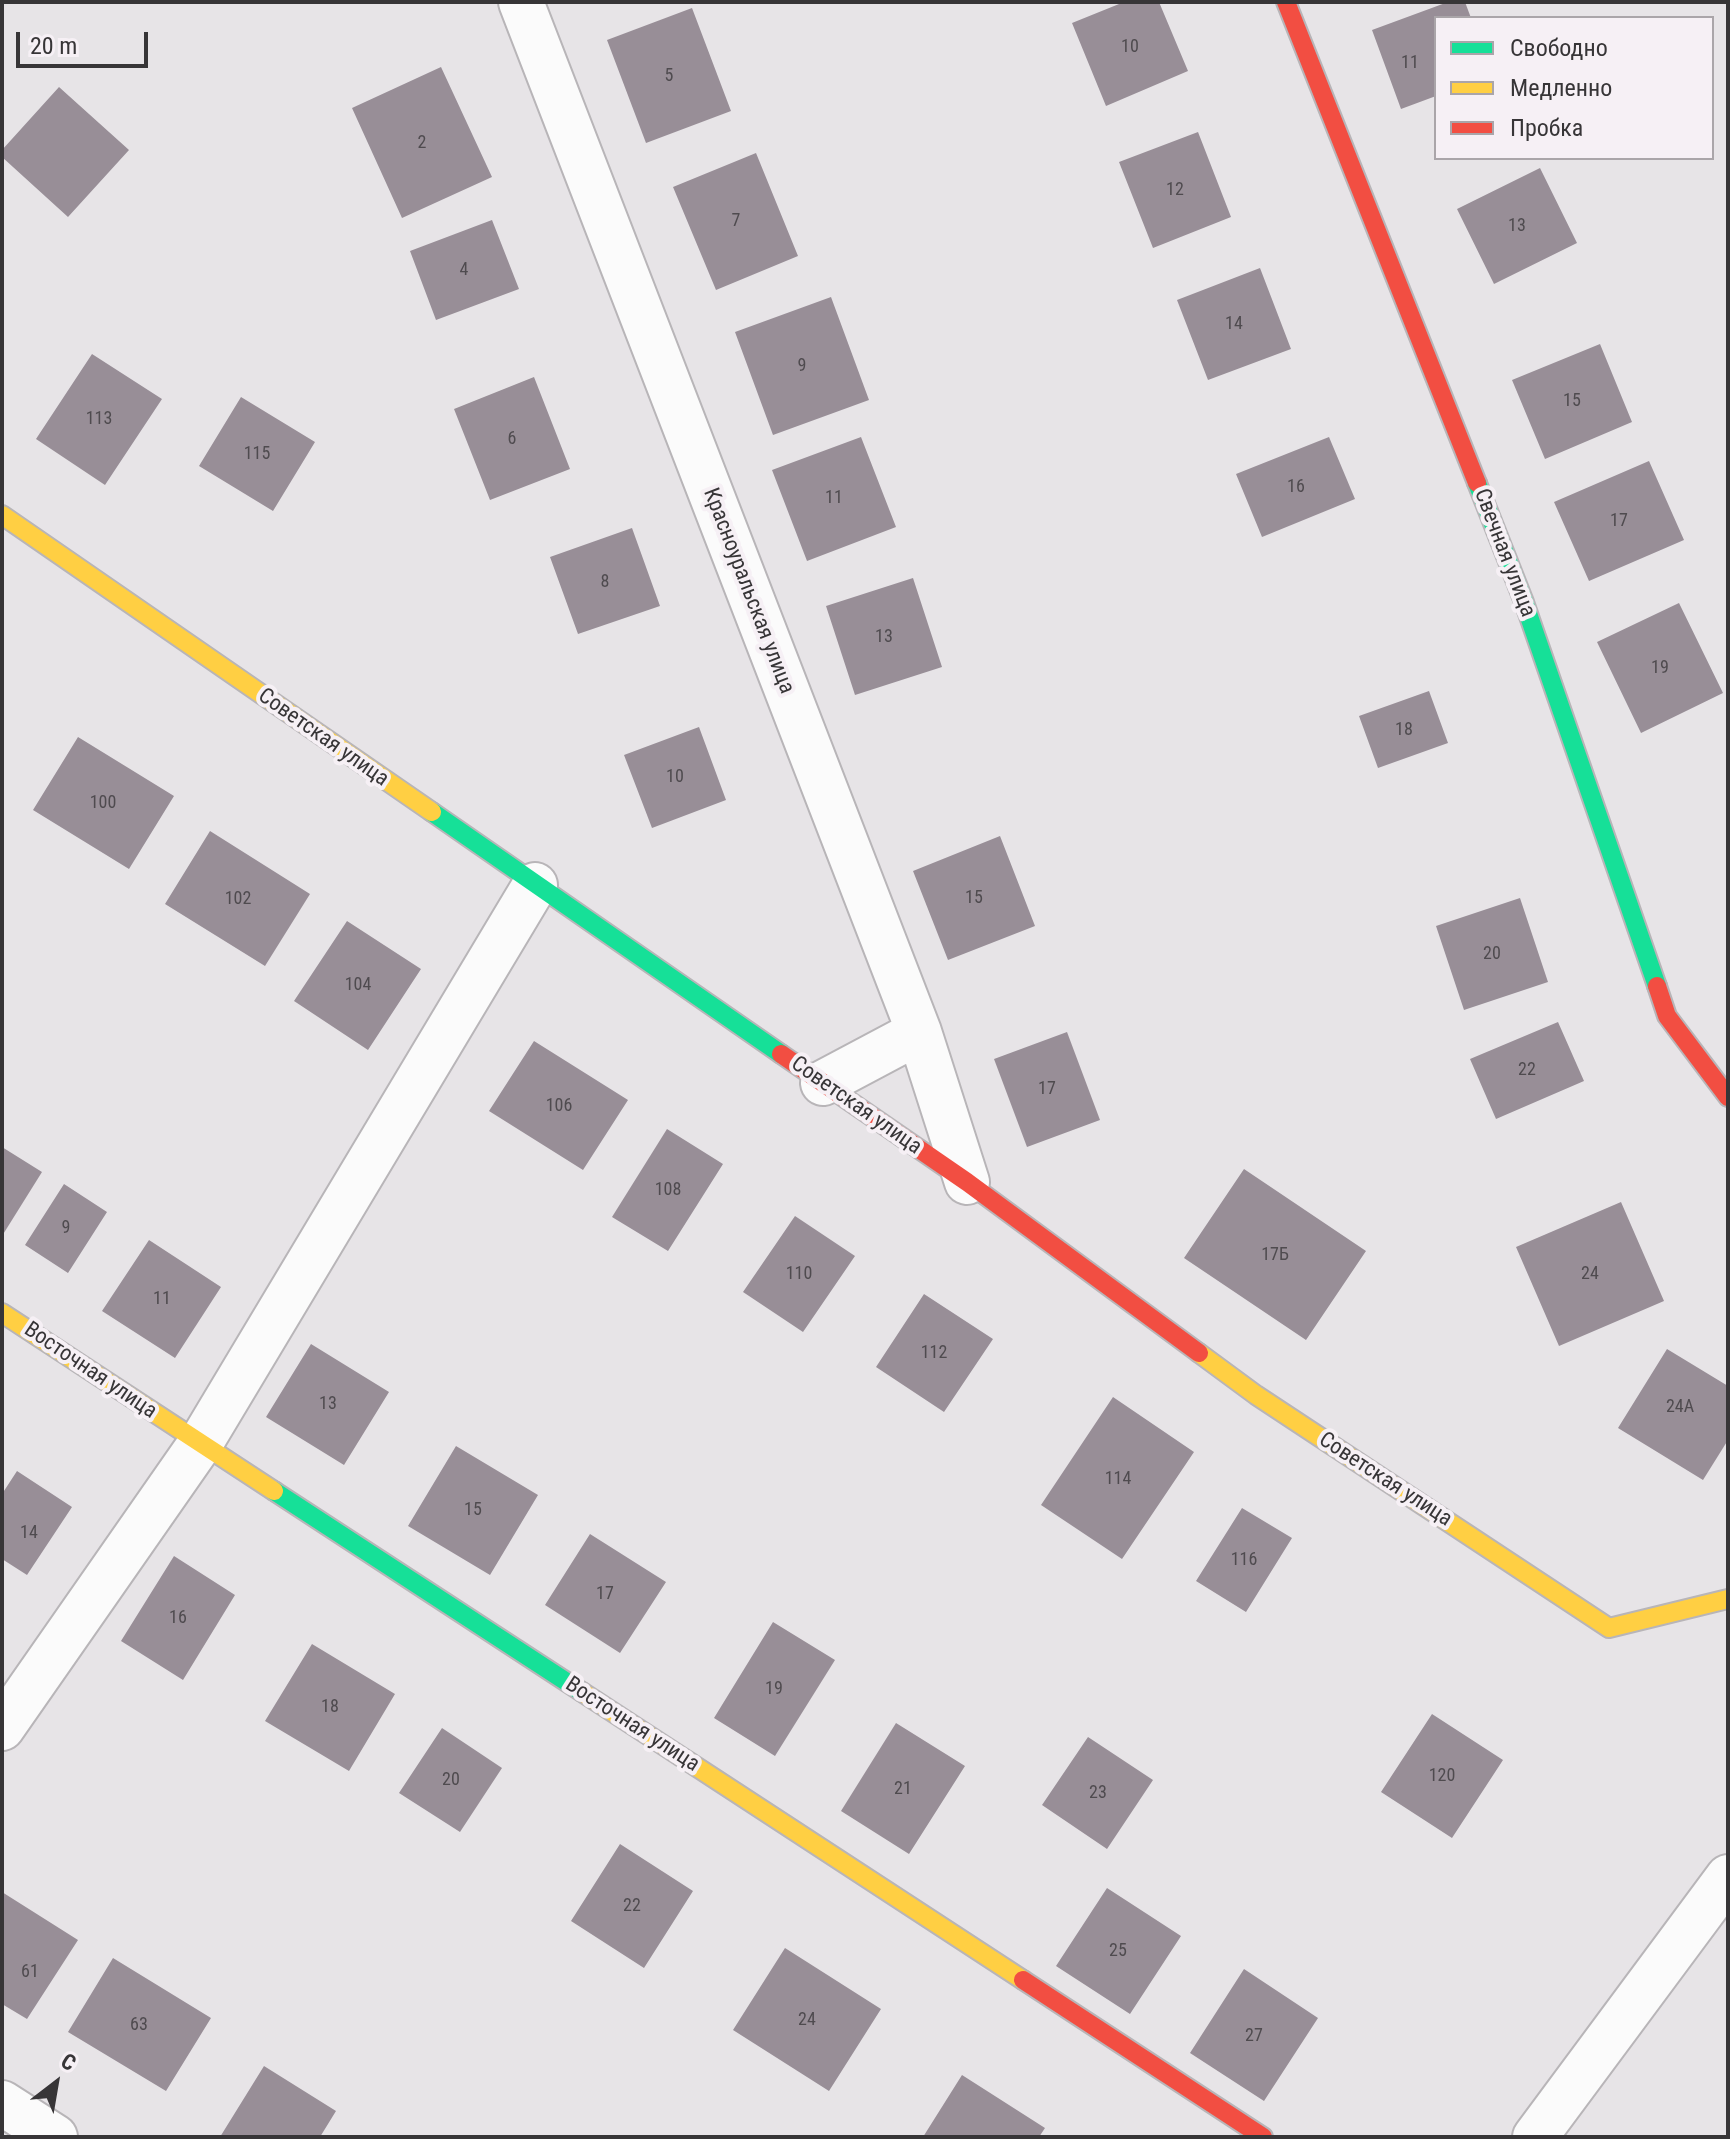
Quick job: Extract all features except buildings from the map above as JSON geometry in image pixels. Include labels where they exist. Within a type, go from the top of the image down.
[{"type":"street","name":"Красноуральская улица","points":[[521,2],[919,1032],[967,1182]]},
{"type":"street","name":"Свечная улица","points":[[1286,2],[1524,602],[1667,1016],[1728,1097]]},
{"type":"street","name":"Советская улица","points":[[2,515],[967,1182],[1256,1395],[1609,1628],[1728,1599]]},
{"type":"street","points":[[2,1728],[200,1444],[535,885]]},
{"type":"street","points":[[823,1083],[919,1032]]},
{"type":"street","name":"Восточная улица","points":[[2,1313],[1263,2137]]},
{"type":"street","points":[[1535,2137],[1728,1877]]},
{"type":"street","points":[[2,2103],[55,2137]]},
{"type":"traffic: fast","points":[[1477,483],[1524,602],[1657,986]]},
{"type":"traffic: fast","points":[[432,812],[781,1054]]},
{"type":"traffic: fast","points":[[274,1491],[582,1692]]},
{"type":"traffic: slow","points":[[2,515],[432,812]]},
{"type":"traffic: slow","points":[[2,1313],[274,1491]]},
{"type":"traffic: slow","points":[[1199,1353],[1256,1395],[1609,1628],[1728,1599]]},
{"type":"traffic: slow","points":[[582,1692],[1023,1980]]},
{"type":"traffic: jam","points":[[1286,2],[1477,483]]},
{"type":"traffic: jam","points":[[1657,986],[1667,1016],[1728,1097]]},
{"type":"traffic: jam","points":[[781,1054],[967,1182],[1199,1353]]},
{"type":"traffic: jam","points":[[1023,1980],[1263,2137]]}]
